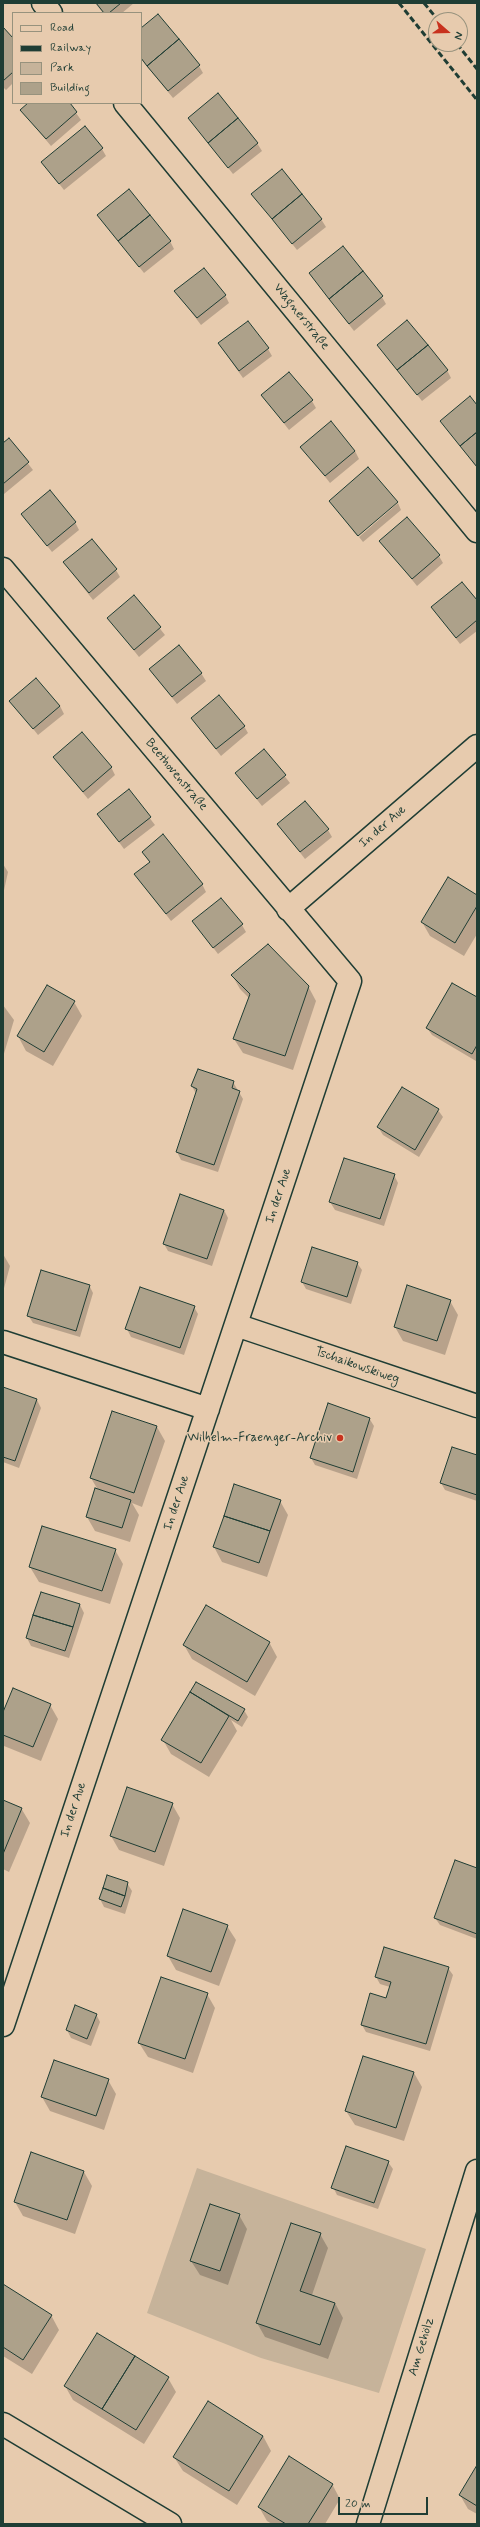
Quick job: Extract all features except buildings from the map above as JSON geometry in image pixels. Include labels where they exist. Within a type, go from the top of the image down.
[{"type":"street","points":[[43,3],[50,12]]},
{"type":"street","name":"Wagnerstraße","points":[[126,104],[477,531]]},
{"type":"street","name":"Beethovenstraße","points":[[3,569],[350,981]]},
{"type":"street","name":"In der Aue","points":[[288,909],[477,746]]},
{"type":"street","name":"In der Aue","points":[[3,2025],[350,981]]},
{"type":"street","name":"Tschaikowskiweg","points":[[236,1325],[477,1406]]},
{"type":"street","points":[[3,1342],[208,1409]]},
{"type":"street","name":"Am Gehölz","points":[[368,2524],[477,2171]]},
{"type":"street","points":[[3,2424],[170,2524]]},
{"type":"green space","points":[[197,2168],[426,2249],[379,2393],[261,2358],[147,2313]]},
{"type":"railway","points":[[399,3],[477,100]]},
{"type":"railway","points":[[424,3],[431,12]]},
{"type":"railway","points":[[463,52],[477,69]]},
{"type":"place","name":"Wilhelm-Fraenger-Archiv","points":[[340,1438]]}]
